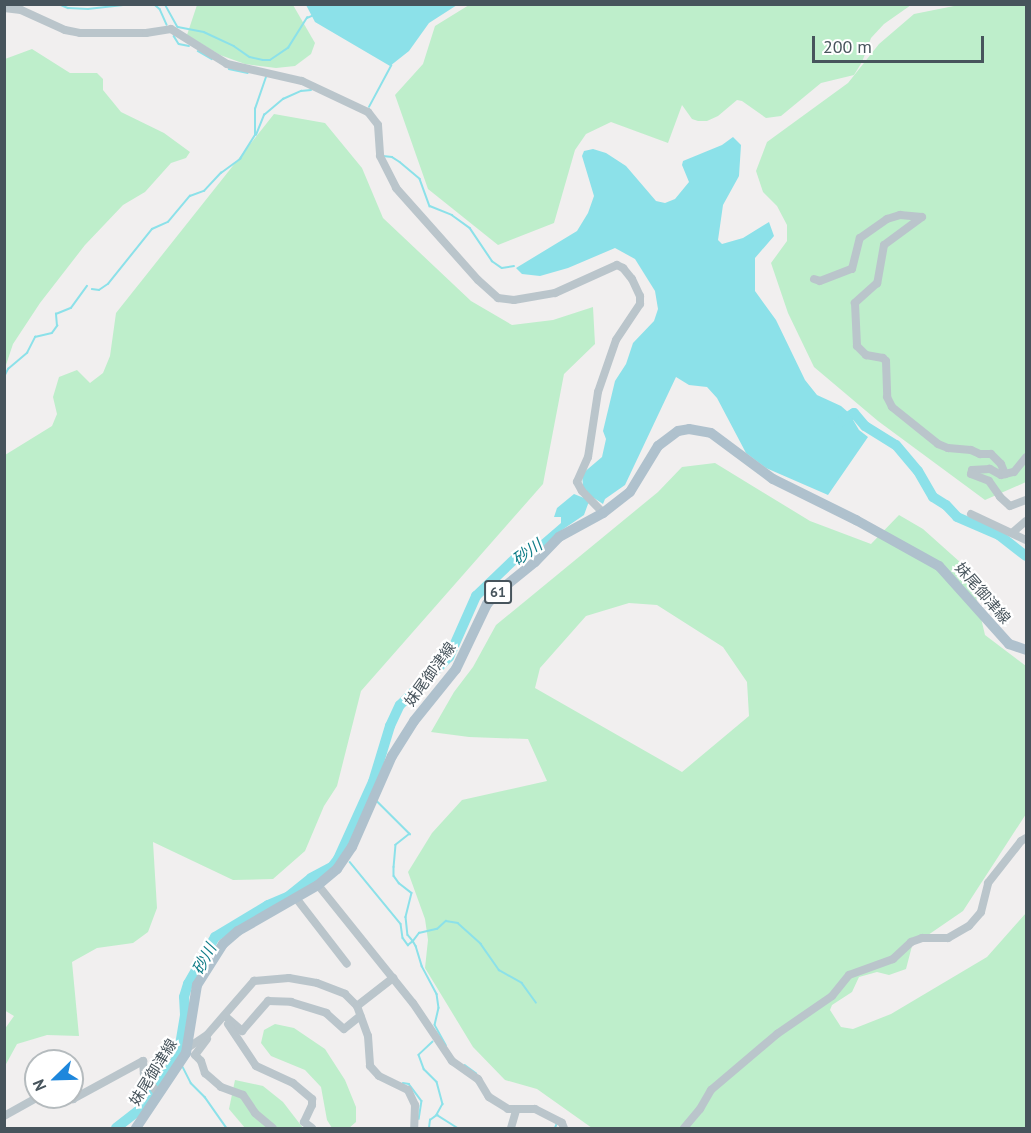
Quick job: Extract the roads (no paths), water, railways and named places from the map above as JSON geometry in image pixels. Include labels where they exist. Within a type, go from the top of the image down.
[{"type":"main road","name":"妹尾御津線","points":[[136,1128],[156,1091],[189,1047],[197,985],[210,961],[223,944],[238,931],[318,885],[346,858],[392,756],[414,721],[461,662],[487,604],[499,591],[536,562],[559,537],[603,513],[630,492],[658,446],[668,437],[689,429],[711,433],[773,479],[856,520],[939,566],[1009,644],[1026,650]]},
{"type":"street","points":[[4,8],[21,10],[65,30],[80,33],[146,33],[171,29],[227,64],[302,81],[337,95],[368,112],[378,124],[380,155],[403,197],[498,298],[514,300],[555,293],[616,265],[632,279],[640,296],[640,304],[616,340],[598,392],[591,446],[577,482],[582,491],[603,513]]},
{"type":"street","points":[[814,279],[820,281],[852,269],[860,238],[887,219],[900,215],[922,217],[884,245],[877,283],[855,303],[857,346],[866,355],[883,358],[886,362],[887,397],[892,407],[938,444],[948,448],[991,454],[1001,464],[1005,474]]},
{"type":"street","points":[[1026,457],[1014,472],[1001,475],[990,469],[970,471],[974,476],[989,481],[1000,497],[1010,506],[1026,500]]},
{"type":"street","points":[[971,514],[1026,540]]},
{"type":"street","points":[[1012,533],[1026,521]]},
{"type":"street","points":[[684,1128],[700,1109],[711,1090],[777,1034],[832,996],[849,975],[893,959],[910,942],[922,938],[948,938],[969,926],[981,912],[988,883],[1021,841],[1026,838]]},
{"type":"street","points":[[318,885],[393,978],[452,1061],[478,1079],[492,1100],[508,1109],[535,1109],[562,1123],[564,1128]]},
{"type":"street","points":[[296,898],[346,964]]},
{"type":"street","points":[[189,1047],[207,1035],[251,984],[259,979],[289,978],[317,983],[345,994],[357,1006],[370,1047],[370,1066],[379,1076],[408,1090],[415,1106],[414,1128]]},
{"type":"street","points":[[357,1006],[393,978]]},
{"type":"street","points":[[224,1017],[242,1031],[268,1001],[291,1002],[326,1013],[344,1029],[360,1016]]},
{"type":"street","points":[[224,1017],[256,1066],[293,1083],[312,1099],[312,1105],[304,1122],[312,1128]]},
{"type":"street","points":[[207,1035],[208,1038],[195,1055],[201,1061],[205,1073],[221,1087],[243,1095],[255,1113],[273,1128]]},
{"type":"street","points":[[4,1116],[37,1098],[73,1099],[143,1061],[144,1074],[156,1091]]},
{"type":"street","points":[[511,1128],[516,1110]]},
{"type":"water","points":[[306,4],[457,5],[429,23],[409,51],[390,66],[315,22]]},
{"type":"water","points":[[733,137],[741,145],[739,176],[723,205],[718,240],[722,244],[743,238],[769,222],[774,236],[755,258],[755,291],[776,320],[805,380],[817,395],[841,406],[849,413],[859,430],[868,437],[828,495],[766,468],[746,453],[717,398],[707,387],[689,385],[676,377],[625,485],[605,499],[603,504],[594,498],[588,504],[584,515],[559,532],[537,552],[525,554],[561,523],[561,517],[554,517],[557,508],[574,494],[584,498],[582,474],[602,457],[606,439],[603,431],[615,381],[626,364],[633,343],[654,321],[658,309],[655,291],[635,259],[615,248],[568,268],[540,276],[522,274],[516,268],[577,231],[588,213],[594,196],[582,156],[584,151],[593,149],[606,153],[626,166],[656,201],[665,203],[675,199],[689,182],[682,165],[683,161],[722,145]]},
{"type":"waterway","points":[[59,4],[68,8],[88,9],[132,4]]},
{"type":"waterway","points":[[154,4],[160,9],[167,25]]},
{"type":"waterway","points":[[165,4],[178,27],[204,32],[234,46],[250,57],[263,60],[270,60],[288,48],[307,18],[312,16]]},
{"type":"waterway","points":[[174,36],[179,44],[189,46]]},
{"type":"waterway","points":[[198,51],[212,59]]},
{"type":"waterway","points":[[369,107],[391,66]]},
{"type":"waterway","points":[[229,69],[248,73]]},
{"type":"waterway","points":[[92,289],[99,290],[108,284],[152,229],[168,222],[190,196],[204,191],[221,173],[240,159],[255,135],[255,109],[266,77]]},
{"type":"waterway","points":[[256,135],[264,115],[283,99],[301,91],[311,90]]},
{"type":"waterway","points":[[383,156],[392,157],[420,179],[430,206],[452,215],[470,228],[492,261],[502,268],[514,266]]},
{"type":"waterway","points":[[4,377],[8,369],[27,353],[35,337],[52,333],[57,326],[56,314],[71,308],[87,286]]},
{"type":"waterway","name":"砂川","points":[[839,423],[854,413],[865,426],[896,445],[918,471],[933,497],[946,505],[957,517],[999,535],[1026,556]]},
{"type":"waterway","name":"砂川","points":[[116,1128],[142,1108],[178,1057],[185,1015],[184,997],[188,984],[215,937],[268,905],[289,896],[311,878],[332,867],[338,859],[373,782],[390,726],[400,705],[449,657],[476,596],[521,553],[540,546]]},
{"type":"waterway","points":[[377,801],[410,834],[396,845],[394,867],[394,876],[412,893],[406,917],[408,935],[413,941],[419,933],[437,929],[446,921],[458,923],[481,944],[499,970],[522,983],[536,1002]]},
{"type":"waterway","points":[[350,862],[401,924],[403,938],[408,945],[413,941],[416,946],[422,966],[437,994],[439,1008],[435,1025],[446,1045]]},
{"type":"waterway","points":[[433,1042],[419,1055],[424,1069],[437,1082],[443,1104],[437,1115],[458,1128]]},
{"type":"waterway","points":[[465,1065],[476,1073]]},
{"type":"waterway","points":[[183,1067],[191,1083],[205,1097],[227,1128]]},
{"type":"waterway","points":[[403,1083],[409,1084],[422,1101],[419,1119]]},
{"type":"waterway","points":[[429,1128],[430,1120],[437,1115]]},
{"type":"waterway","points":[[555,1128],[557,1123]]}]
